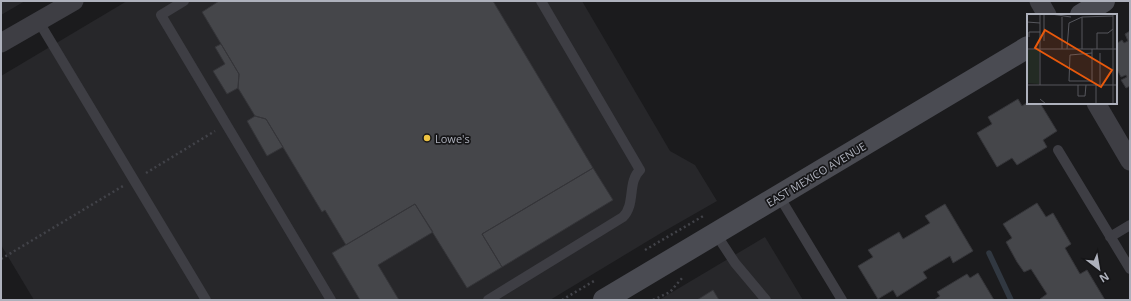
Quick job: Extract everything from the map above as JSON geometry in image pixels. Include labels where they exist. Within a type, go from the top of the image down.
[{"type":"street","points":[[1,43],[74,1]]},
{"type":"street","points":[[1039,1],[1046,14]]},
{"type":"street","points":[[1083,14],[1104,1]]},
{"type":"street","name":"EAST MEXICO AVENUE","points":[[604,300],[1027,48]]},
{"type":"street","points":[[1097,104],[1130,161]]},
{"type":"lane","points":[[184,1],[161,15],[331,300]]},
{"type":"lane","points":[[488,300],[623,217],[630,206],[635,178],[640,170],[541,1]]},
{"type":"lane","points":[[39,22],[206,300]]},
{"type":"lane","points":[[1058,150],[1130,269]]},
{"type":"lane","points":[[779,196],[842,300]]},
{"type":"lane","points":[[1110,237],[1130,225]]},
{"type":"lane","points":[[716,234],[735,264],[766,300]]},
{"type":"path","points":[[1,259],[226,124]]},
{"type":"shaded area","points":[[1,1],[25,1],[1,15]]},
{"type":"shaded area","points":[[127,1],[582,1],[670,151],[695,165],[717,201],[550,300],[34,300],[1,245],[1,76]]},
{"type":"shaded area","points":[[765,237],[803,300],[659,300]]},
{"type":"building","name":"Lowe's","points":[[219,1],[493,1],[593,168],[482,234],[502,267],[467,288],[415,204],[346,245],[325,210],[322,212],[266,119],[255,116],[238,88],[239,74],[202,12]]},
{"type":"building","points":[[1130,31],[1130,86],[1126,88],[1121,80],[1127,77],[1126,75],[1121,77],[1117,70],[1117,43],[1122,40],[1124,43],[1128,41],[1125,34]]},
{"type":"building","points":[[221,44],[239,74],[238,88],[227,94],[213,71],[225,64],[215,47]]},
{"type":"building","points":[[1018,99],[1022,106],[1027,103],[1027,104],[1041,104],[1057,131],[1043,140],[1047,147],[1017,165],[1012,158],[997,167],[977,133],[992,124],[988,117]]},
{"type":"building","points":[[255,116],[266,119],[283,147],[267,156],[247,121]]},
{"type":"building","points":[[593,168],[613,200],[502,267],[482,234]]},
{"type":"building","points":[[1037,203],[1046,217],[1053,213],[1071,244],[1065,248],[1080,274],[1087,270],[1105,300],[1040,299],[1047,294],[1031,269],[1024,272],[1017,262],[1006,242],[1012,238],[1003,224]]},
{"type":"building","points":[[415,204],[433,232],[378,265],[399,300],[360,300],[332,253]]},
{"type":"building","points":[[945,204],[973,251],[953,263],[950,256],[923,272],[927,278],[897,297],[893,290],[878,299],[858,266],[873,257],[868,250],[899,232],[903,239],[930,223],[925,216]]},
{"type":"building","points":[[978,273],[994,300],[934,300],[940,296],[937,292],[967,274],[970,278]]},
{"type":"building","points":[[713,290],[719,300],[697,300]]},
{"type":"waterway","points":[[989,253],[1011,300]]},
{"type":"place","name":"Lowe's","points":[[427,138]]}]
